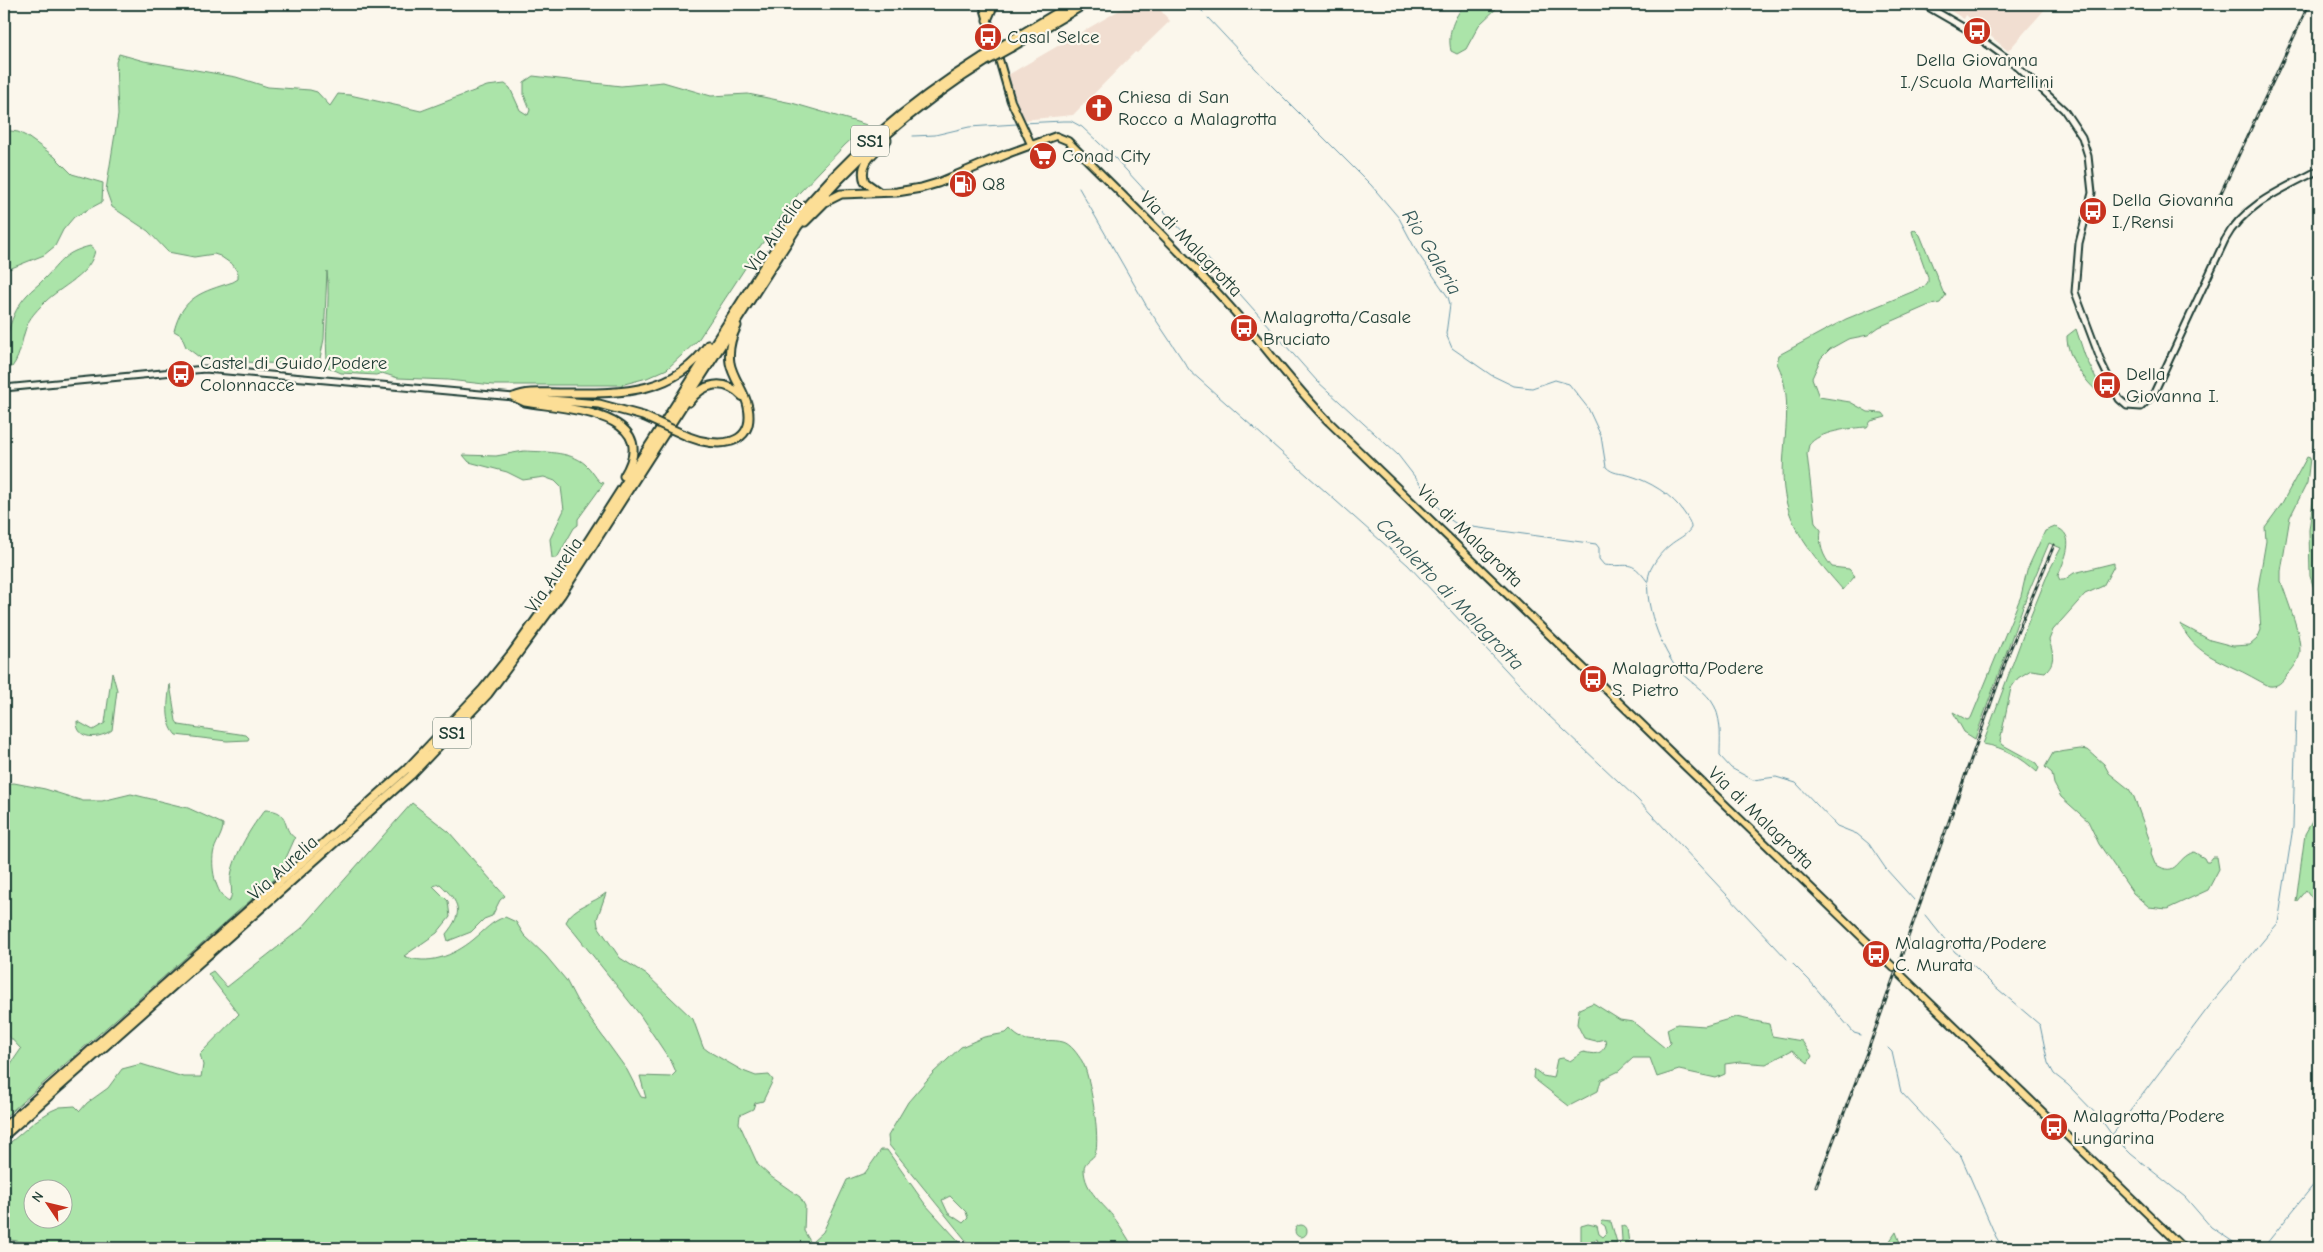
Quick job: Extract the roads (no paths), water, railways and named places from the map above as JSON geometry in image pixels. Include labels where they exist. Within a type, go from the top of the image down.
[{"type":"highway","points":[[984,4],[990,4]]},
{"type":"highway","points":[[988,20],[994,4]]},
{"type":"highway","points":[[1010,44],[1022,30],[1063,4]]},
{"type":"highway","name":"Via Aurelia","points":[[4,1127],[424,754],[483,690],[512,653],[578,557],[775,246],[820,190],[872,139],[924,96],[1072,4]]},
{"type":"highway","name":"Via Aurelia","points":[[1010,44],[1085,4]]},
{"type":"highway","name":"Via Aurelia","points":[[4,1136],[332,846],[434,752],[488,694],[518,656],[594,543],[790,236],[847,171],[911,114],[984,60]]},
{"type":"highway","points":[[882,193],[865,182],[864,166],[870,157],[911,114]]},
{"type":"highway","points":[[798,226],[808,220],[833,197],[850,193],[882,193],[938,183],[1007,154]]},
{"type":"highway","points":[[514,397],[599,404],[643,416],[689,437],[714,445],[734,441],[746,425],[748,415],[747,403],[731,367],[731,342],[739,323],[790,246],[790,236]]},
{"type":"highway","points":[[514,397],[527,393],[636,391],[656,386],[676,376],[692,364],[706,348],[760,263],[775,246]]},
{"type":"highway","points":[[594,543],[606,534],[688,403],[699,390],[710,385],[724,384],[741,394],[747,403]]},
{"type":"highway","points":[[514,397],[527,403],[607,417],[624,429],[630,439],[632,455],[630,465],[583,540],[578,557]]},
{"type":"main road","points":[[984,4],[1011,101],[1031,144]]},
{"type":"main road","name":"Via di Malagrotta","points":[[1007,154],[1057,135],[1068,141],[1189,262],[1323,415],[1894,968]]},
{"type":"main road","points":[[1900,974],[2183,1248]]},
{"type":"street","points":[[1923,4],[1968,30],[2012,62],[2064,110],[2082,137],[2088,156],[2092,194],[2079,243],[2075,292],[2102,364],[2119,399],[2127,406],[2141,407],[2153,395],[2225,240],[2237,222],[2254,206],[2319,170]]},
{"type":"street","points":[[4,388],[205,369],[514,397]]},
{"type":"waterway","name":"Rio Galeria","points":[[1195,4],[1203,12]]},
{"type":"waterway","name":"Rio Galeria","points":[[1208,18],[1271,85],[1371,185],[1399,218],[1417,252],[1448,297],[1450,304],[1446,334],[1452,348],[1491,375],[1514,386],[1532,388],[1555,380],[1569,384],[1588,408],[1601,436],[1606,467],[1614,472],[1628,475],[1652,485],[1680,507],[1691,528],[1665,549],[1653,565],[1649,575],[1649,602],[1657,631],[1669,657],[1675,666],[1707,696],[1715,707],[1720,725],[1720,756],[1731,768],[1753,780],[1776,777],[1796,783],[1837,826],[1857,834],[1869,844],[1886,869],[1914,900]]},
{"type":"waterway","points":[[1023,123],[1071,121],[1082,127],[1115,158],[1317,381],[1398,455],[1445,516],[1458,525],[1596,544],[1599,548],[1599,559],[1604,565],[1633,567],[1647,581]]},
{"type":"waterway","points":[[913,136],[935,135],[969,127],[1017,124]]},
{"type":"waterway","name":"Canaletto di Malagrotta","points":[[1079,188],[1146,305],[1190,371],[1408,565],[1546,713],[1637,799],[1787,959]]},
{"type":"waterway","points":[[2213,1001],[2278,923],[2293,827],[2296,711]]},
{"type":"waterway","name":"Rio Galeria","points":[[1925,915],[1955,952],[1974,966],[2040,1025],[2048,1063],[2054,1074],[2068,1085],[2100,1118],[2112,1135],[2131,1154],[2185,1197],[2211,1227],[2242,1248]]},
{"type":"waterway","name":"Canaletto di Malagrotta","points":[[1793,964],[1854,1033],[1861,1035]]},
{"type":"waterway","points":[[2112,1135],[2211,1004]]},
{"type":"waterway","name":"Canaletto di Malagrotta","points":[[1888,1048],[1892,1052],[1901,1092],[1961,1156],[1996,1237],[2003,1248]]},
{"type":"waterway","points":[[2263,1248],[2319,1178]]},
{"type":"railway","points":[[2219,197],[2309,4]]},
{"type":"railway","points":[[1816,1186],[1868,1050],[2009,652],[2054,545]]},
{"type":"place","name":"Della Giovanna I./Scuola Martellini","points":[[1977,31]]},
{"type":"place","name":"Casal Selce","points":[[988,37]]},
{"type":"place","name":"Chiesa di San Rocco a Malagrotta","points":[[1099,108]]},
{"type":"place","name":"Conad City","points":[[1043,156]]},
{"type":"place","name":"Q8","points":[[963,184]]},
{"type":"place","name":"Della Giovanna I./Rensi","points":[[2093,211]]},
{"type":"place","name":"Malagrotta/Casale Bruciato","points":[[1244,328]]},
{"type":"place","name":"Castel di Guido/Podere Colonnacce","points":[[181,374]]},
{"type":"place","name":"Della Giovanna I.","points":[[2107,385]]},
{"type":"place","name":"Malagrotta/Podere S. Pietro","points":[[1593,679]]},
{"type":"place","name":"Malagrotta/Podere C. Murata","points":[[1876,954]]},
{"type":"place","name":"Malagrotta/Podere Lungarina","points":[[2054,1127]]}]
